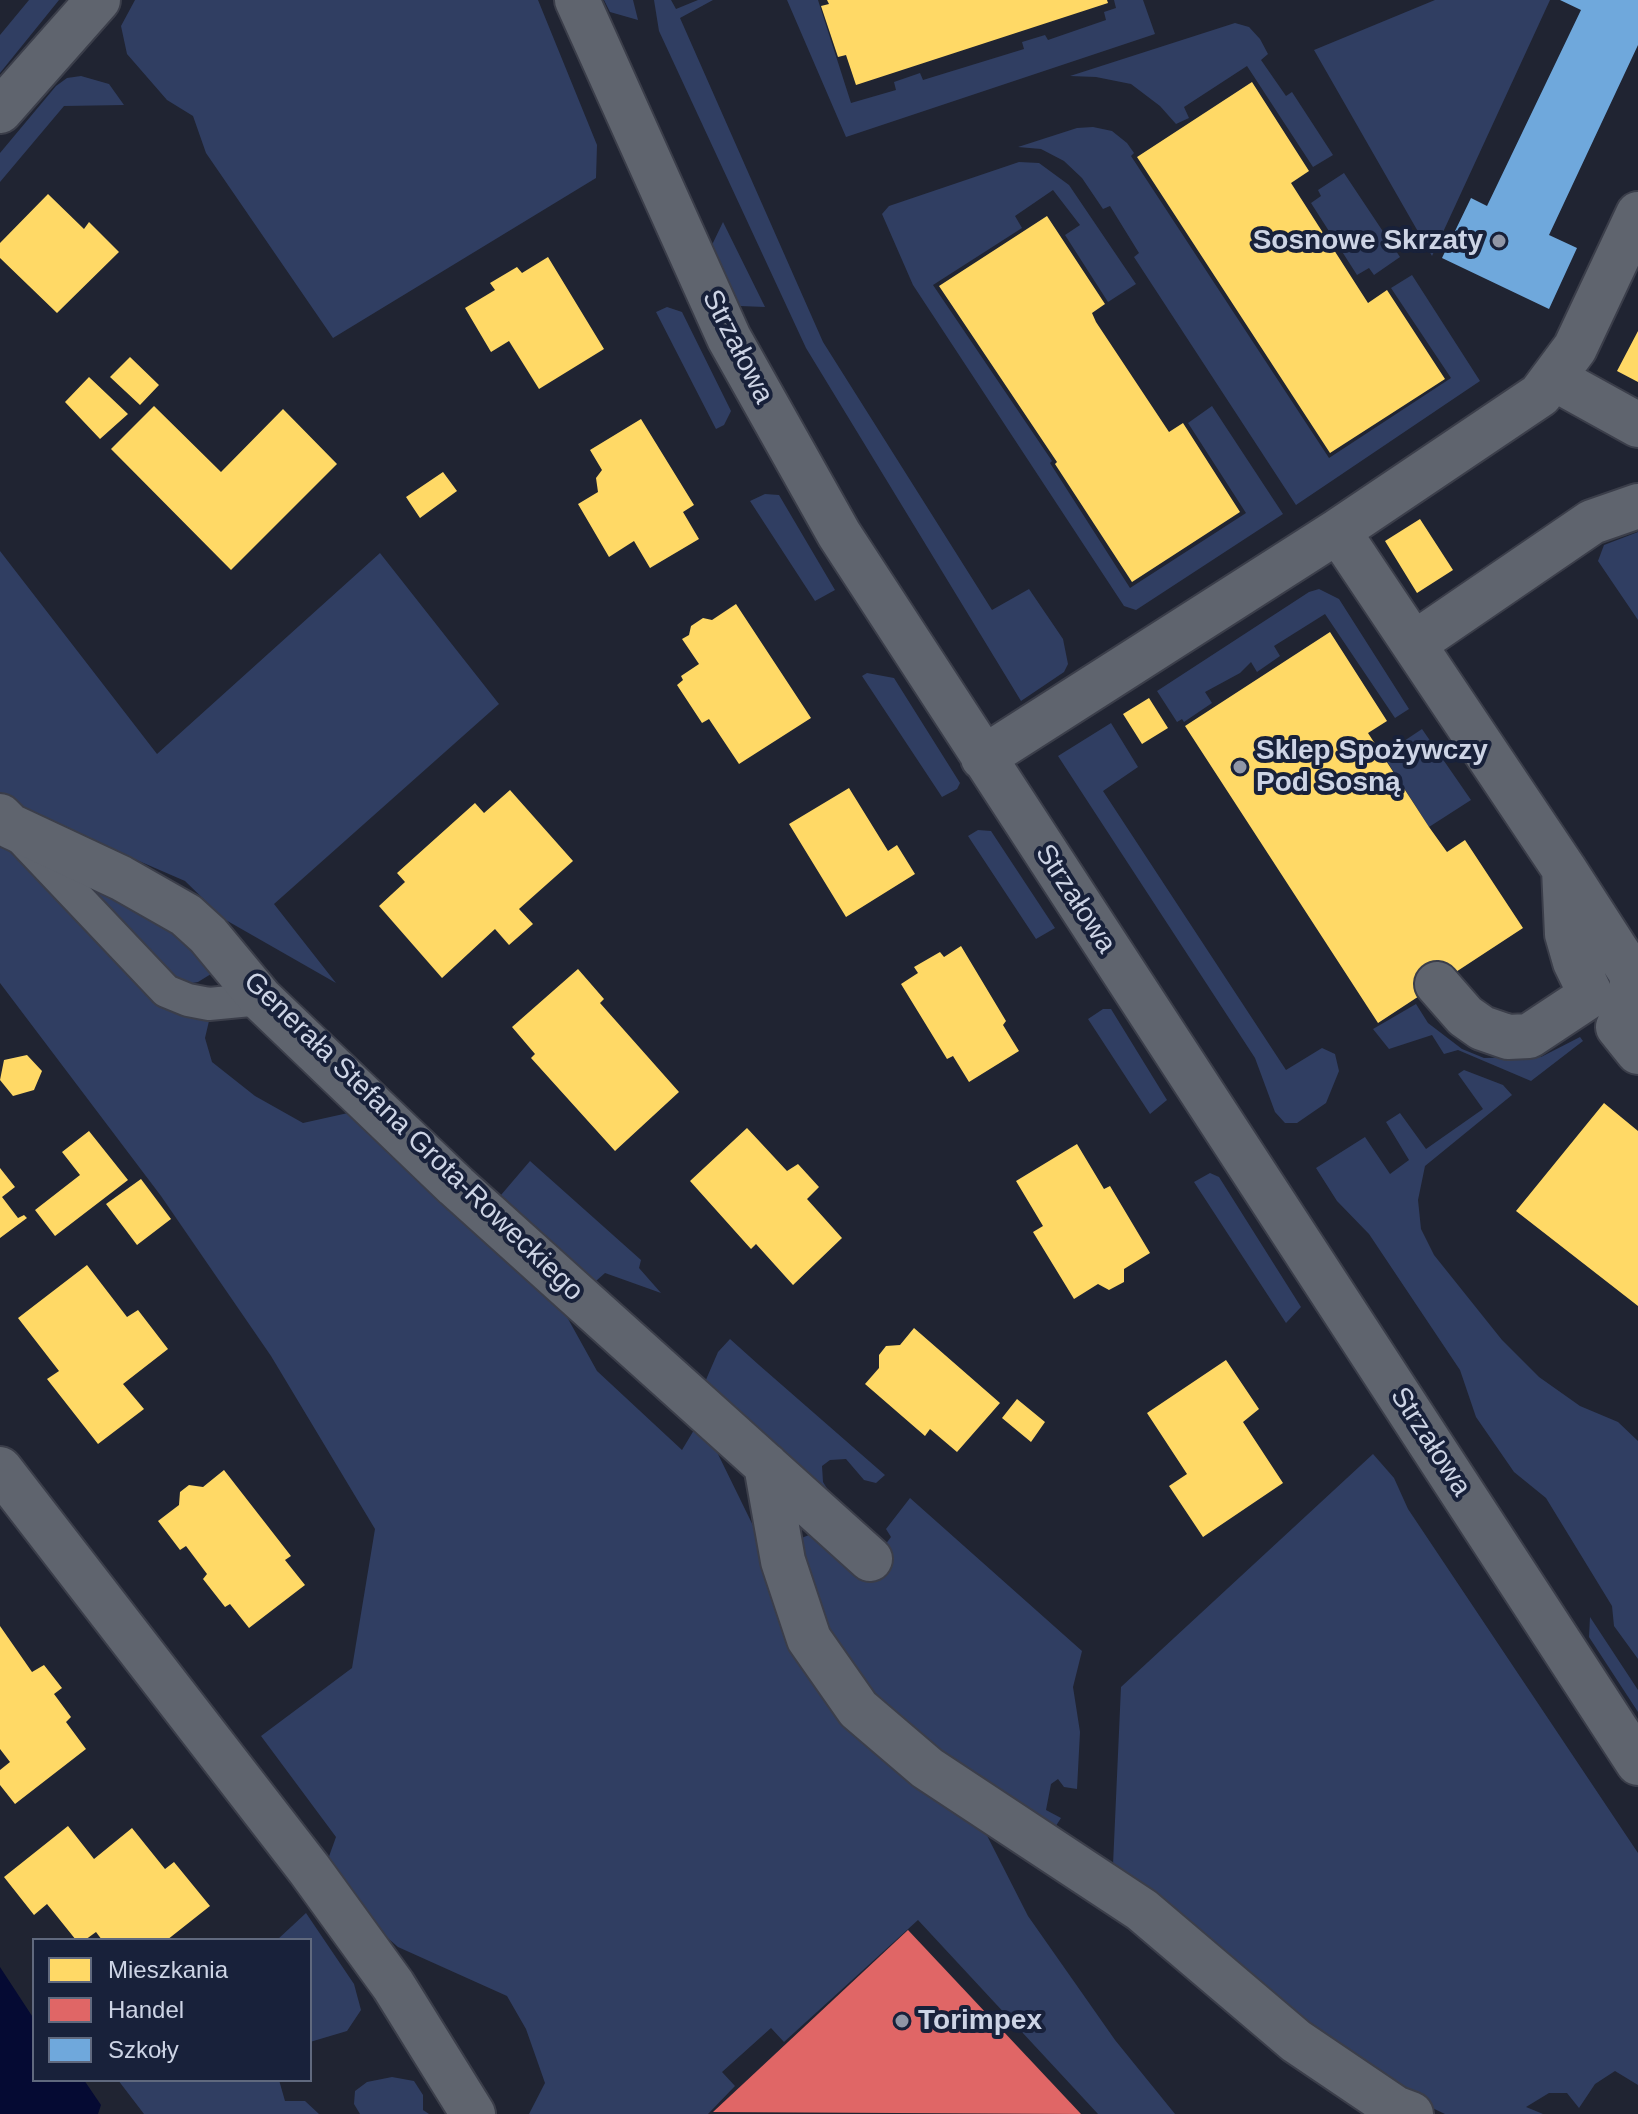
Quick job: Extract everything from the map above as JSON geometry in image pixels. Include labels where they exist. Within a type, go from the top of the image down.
[{"type":"street","points":[[0,111],[98,0]]},
{"type":"street","name":"Strzałowa","points":[[577,0],[729,338],[839,534],[1638,1763]]},
{"type":"street","points":[[983,758],[1338,531],[1514,413],[1555,379],[1575,348],[1638,214]]},
{"type":"street","points":[[1555,379],[1638,425]]},
{"type":"street","points":[[1415,643],[1592,522],[1638,506]]},
{"type":"street","points":[[1338,531],[1564,869],[1567,934],[1575,962],[1616,1025],[1508,1037],[1482,1028],[1465,1016],[1437,984]]},
{"type":"street","name":"Generała Stefana Grota-Roweckiego","points":[[5,821],[121,878],[186,915],[208,935],[261,999],[456,1186],[870,1559]]},
{"type":"street","points":[[766,1465],[783,1561],[809,1639],[858,1709],[927,1768],[1142,1910],[1296,2041],[1395,2108],[1411,2114]]},
{"type":"street","points":[[0,1469],[320,1884],[393,1985],[473,2114]]},
{"type":"lane","points":[[5,821],[166,991],[209,1004],[261,999]]},
{"type":"shaded area","points":[[29,0],[59,0],[0,73],[0,35]]},
{"type":"shaded area","points":[[135,0],[538,0],[597,145],[596,178],[333,338],[206,153],[193,116],[167,100],[127,54],[121,26]]},
{"type":"shaded area","points":[[604,0],[633,0],[638,20],[610,12]]},
{"type":"shaded area","points":[[654,0],[671,0],[676,9],[698,0],[713,0],[680,18],[823,342],[992,610],[1029,589],[1063,639],[1068,664],[1064,672],[1021,701],[806,348],[659,31]]},
{"type":"shaded area","points":[[787,0],[818,0],[851,103],[896,90],[894,82],[920,73],[923,80],[1024,49],[1022,42],[1045,35],[1048,40],[1106,20],[1104,12],[1116,8],[1114,0],[1143,0],[1155,34],[846,137]]},
{"type":"shaded area","points":[[1435,0],[1550,0],[1432,256],[1314,50]]},
{"type":"shaded area","points":[[1235,23],[1249,27],[1260,39],[1268,54],[1261,60],[1286,96],[1292,92],[1333,155],[1313,167],[1247,66],[1184,107],[1189,118],[1176,124],[1160,106],[1131,84],[1070,76]]},
{"type":"shaded area","points":[[81,76],[109,84],[124,105],[64,106],[0,182],[0,153],[56,86],[67,78]]},
{"type":"shaded area","points":[[1077,128],[1112,131],[1127,143],[1134,153],[1131,156],[1329,458],[1451,378],[1391,288],[1412,275],[1480,381],[1296,505],[1134,257],[1139,253],[1110,206],[1103,209],[1082,178],[1064,161],[1041,149],[1018,147]]},
{"type":"shaded area","points":[[1019,162],[1039,163],[1069,185],[1136,284],[1108,302],[1065,235],[1080,225],[1053,190],[1015,216],[1022,228],[933,285],[1052,461],[1050,463],[1130,588],[1246,513],[1188,423],[1212,406],[1283,514],[1136,610],[1124,606],[913,285],[882,214],[889,206]]},
{"type":"shaded area","points":[[1344,173],[1400,257],[1374,275],[1369,268],[1357,275],[1311,203],[1321,196],[1318,190]]},
{"type":"shaded area","points":[[723,222],[765,307],[740,306],[711,247]]},
{"type":"shaded area","points":[[667,307],[682,312],[731,411],[724,425],[716,429],[656,312]]},
{"type":"shaded area","points":[[765,494],[779,495],[835,590],[815,601],[750,501]]},
{"type":"shaded area","points":[[1638,532],[1638,620],[1598,561],[1604,545]]},
{"type":"shaded area","points":[[0,551],[157,754],[380,553],[499,704],[274,904],[336,983],[224,919],[185,881],[42,819],[0,792]]},
{"type":"shaded area","points":[[1319,589],[1339,599],[1409,709],[1395,718],[1325,614],[1274,646],[1280,656],[1257,672],[1251,662],[1240,673],[1205,692],[1212,703],[1184,722],[1182,719],[1177,722],[1157,691],[1309,592]]},
{"type":"shaded area","points":[[867,673],[894,678],[960,783],[957,789],[942,797],[862,676]]},
{"type":"shaded area","points":[[1111,723],[1138,767],[1103,791],[1286,1070],[1322,1048],[1335,1054],[1339,1071],[1326,1103],[1297,1123],[1285,1123],[1275,1112],[1255,1058],[1058,756]]},
{"type":"shaded area","points":[[1422,729],[1471,800],[1429,827],[1383,755]]},
{"type":"shaded area","points":[[0,828],[162,1008],[209,1021],[205,1038],[212,1062],[255,1096],[303,1123],[348,1113],[562,1308],[597,1371],[682,1450],[694,1430],[716,1450],[765,1550],[777,1585],[973,1808],[1028,1916],[1115,2040],[1175,2114],[1098,2114],[918,1920],[784,2042],[771,2028],[722,2072],[735,2086],[708,2114],[529,2114],[545,2083],[526,2029],[507,1996],[398,1947],[376,1928],[327,1862],[336,1837],[261,1736],[352,1668],[375,1529],[271,1356],[161,1196],[0,983]]},
{"type":"shaded area","points":[[978,830],[991,831],[1055,928],[1036,939],[968,836]]},
{"type":"shaded area","points":[[73,870],[182,938],[211,974],[187,984],[173,980]]},
{"type":"shaded area","points":[[1416,1004],[1428,1023],[1462,1049],[1484,1058],[1541,1057],[1580,1037],[1583,1041],[1531,1081],[1458,1050],[1444,1054],[1432,1035],[1389,1049],[1373,1029]]},
{"type":"shaded area","points":[[1103,1009],[1111,1009],[1167,1100],[1150,1114],[1088,1019]]},
{"type":"shaded area","points":[[1464,1070],[1503,1085],[1512,1095],[1425,1166],[1418,1200],[1421,1229],[1434,1255],[1502,1340],[1539,1377],[1580,1406],[1618,1422],[1638,1441],[1638,1659],[1614,1626],[1612,1606],[1546,1498],[1514,1472],[1476,1417],[1460,1370],[1369,1234],[1337,1201],[1316,1168],[1365,1137],[1390,1174],[1409,1160],[1386,1122],[1400,1113],[1426,1149],[1483,1109],[1458,1074]]},
{"type":"shaded area","points":[[530,1161],[641,1260],[639,1268],[661,1293],[605,1273],[596,1281],[501,1195]]},
{"type":"shaded area","points":[[1210,1173],[1219,1177],[1301,1307],[1286,1323],[1194,1182]]},
{"type":"shaded area","points":[[730,1339],[885,1475],[876,1483],[864,1480],[846,1459],[830,1460],[822,1466],[823,1482],[833,1498],[705,1382],[718,1352]]},
{"type":"shaded area","points":[[1373,1454],[1394,1478],[1408,1509],[1638,1853],[1638,2085],[1615,2071],[1595,2084],[1579,2108],[1567,2093],[1549,2093],[1526,2107],[1543,2114],[1445,2114],[1405,2095],[1325,2042],[1113,1865],[1121,1687]]},
{"type":"shaded area","points":[[910,1498],[1082,1651],[1073,1687],[1080,1732],[1077,1789],[1064,1787],[1058,1779],[1051,1784],[1046,1810],[1061,1818],[1052,1832],[967,1780],[843,1678],[799,1539],[809,1535],[879,1553],[891,1537],[886,1529]]},
{"type":"shaded area","points":[[1590,1617],[1638,1690],[1638,1712],[1589,1637]]},
{"type":"shaded area","points":[[306,1913],[354,1984],[361,2010],[347,2031],[312,2041],[312,1938],[279,1938]]},
{"type":"shaded area","points":[[0,1967],[32,2016],[32,2082],[85,2082],[101,2105],[98,2114],[0,2114]]},
{"type":"shaded area","points":[[392,2077],[414,2081],[423,2095],[423,2110],[429,2114],[360,2114],[354,2104],[355,2091],[367,2082]]},
{"type":"shaded area","points":[[120,2082],[280,2082],[285,2101],[305,2101],[319,2114],[144,2114]]},
{"type":"building: Mieszkania","points":[[827,0],[1107,0],[1108,3],[856,85],[846,55],[838,57],[821,6],[829,4]]},
{"type":"building: Mieszkania","points":[[1252,82],[1309,171],[1291,183],[1368,303],[1387,290],[1445,379],[1330,453],[1137,157]]},
{"type":"building: Mieszkania","points":[[48,194],[84,229],[89,222],[119,252],[57,313],[0,258],[0,243]]},
{"type":"building: Mieszkania","points":[[1047,216],[1105,304],[1092,313],[1096,322],[1169,432],[1183,423],[1240,512],[1132,582],[1055,464],[1057,462],[939,286]]},
{"type":"building: Mieszkania","points":[[548,257],[604,349],[539,389],[509,341],[491,352],[465,308],[495,290],[490,283],[517,267],[522,273]]},
{"type":"building: Mieszkania","points":[[1638,331],[1638,382],[1617,371]]},
{"type":"building: Mieszkania","points":[[130,357],[159,385],[140,405],[110,377]]},
{"type":"building: Mieszkania","points":[[89,377],[128,414],[100,439],[65,402]]},
{"type":"building: Mieszkania","points":[[154,406],[221,472],[283,409],[337,464],[231,570],[111,449]]},
{"type":"building: Mieszkania","points":[[641,419],[694,505],[683,512],[699,539],[650,568],[634,541],[609,557],[578,504],[598,492],[596,478],[602,470],[590,450]]},
{"type":"building: Mieszkania","points":[[443,472],[457,491],[420,518],[406,497]]},
{"type":"building: Mieszkania","points":[[1420,519],[1453,570],[1417,593],[1385,541]]},
{"type":"building: Mieszkania","points":[[736,604],[811,718],[739,764],[709,719],[702,723],[677,685],[683,680],[681,676],[699,664],[682,639],[689,635],[691,626],[703,618],[712,620]]},
{"type":"building: Mieszkania","points":[[1330,632],[1387,721],[1368,733],[1429,827],[1447,852],[1465,840],[1523,928],[1378,1023],[1185,726]]},
{"type":"building: Mieszkania","points":[[1149,698],[1168,728],[1142,744],[1123,714]]},
{"type":"building: Mieszkania","points":[[849,788],[888,851],[897,845],[915,874],[846,917],[789,824]]},
{"type":"building: Mieszkania","points":[[510,790],[573,861],[519,909],[533,924],[509,945],[495,929],[442,978],[379,906],[405,882],[397,873],[475,803],[484,813]]},
{"type":"building: Mieszkania","points":[[961,946],[1006,1021],[1003,1025],[1019,1051],[969,1082],[953,1056],[947,1059],[901,984],[918,973],[914,967],[940,952],[944,957]]},
{"type":"building: Mieszkania","points":[[578,969],[604,999],[600,1003],[679,1092],[615,1151],[531,1058],[535,1054],[512,1027]]},
{"type":"building: Mieszkania","points":[[27,1055],[42,1071],[34,1090],[13,1096],[0,1080],[4,1060]]},
{"type":"building: Mieszkania","points":[[1604,1103],[1638,1131],[1638,1306],[1516,1211]]},
{"type":"building: Mieszkania","points":[[747,1128],[787,1171],[798,1164],[819,1187],[807,1199],[842,1238],[793,1285],[756,1244],[751,1249],[690,1181]]},
{"type":"building: Mieszkania","points":[[89,1131],[128,1180],[55,1236],[35,1210],[80,1175],[62,1152]]},
{"type":"building: Mieszkania","points":[[1077,1144],[1104,1189],[1110,1186],[1150,1253],[1124,1269],[1124,1282],[1109,1290],[1098,1284],[1074,1299],[1033,1232],[1043,1226],[1016,1181]]},
{"type":"building: Mieszkania","points":[[0,1168],[15,1187],[2,1197],[18,1218],[24,1215],[27,1218],[0,1238]]},
{"type":"building: Mieszkania","points":[[141,1179],[171,1219],[137,1245],[106,1204]]},
{"type":"building: Mieszkania","points":[[87,1265],[127,1317],[138,1310],[168,1349],[123,1384],[144,1409],[98,1444],[47,1379],[59,1371],[18,1318]]},
{"type":"building: Mieszkania","points":[[914,1328],[1000,1403],[957,1452],[930,1429],[925,1436],[865,1384],[879,1368],[879,1355],[886,1346],[900,1345]]},
{"type":"building: Mieszkania","points":[[1226,1360],[1259,1409],[1243,1422],[1283,1483],[1203,1537],[1169,1486],[1187,1474],[1147,1413]]},
{"type":"building: Mieszkania","points":[[1017,1399],[1045,1422],[1031,1442],[1002,1418]]},
{"type":"building: Mieszkania","points":[[224,1470],[291,1556],[285,1560],[305,1585],[249,1628],[230,1604],[225,1607],[203,1579],[207,1574],[186,1546],[180,1550],[158,1521],[179,1505],[180,1492],[189,1485],[203,1487]]},
{"type":"building: Mieszkania","points":[[0,1626],[32,1672],[44,1665],[62,1688],[54,1694],[71,1717],[66,1722],[86,1749],[15,1804],[0,1785],[0,1770],[10,1762],[0,1749]]},
{"type":"building: Mieszkania","points":[[68,1826],[94,1859],[132,1828],[165,1869],[174,1862],[210,1906],[170,1938],[100,1938],[96,1932],[88,1938],[74,1938],[47,1904],[34,1915],[4,1877]]},
{"type":"building: Handel","name":"Torimpex","points":[[908,1930],[1081,2114],[713,2112]]},
{"type":"building: Szkoły","name":"Sosnowe Skrzaty","points":[[1560,0],[1638,0],[1638,45],[1549,235],[1577,248],[1549,309],[1442,258],[1471,198],[1487,206],[1581,10]]},
{"type":"place","name":"Sosnowe Skrzaty","points":[[1499,241]]},
{"type":"place","name":"Sklep Spożywczy Pod Sosną","points":[[1240,767]]},
{"type":"place","name":"Torimpex","points":[[902,2021]]}]
